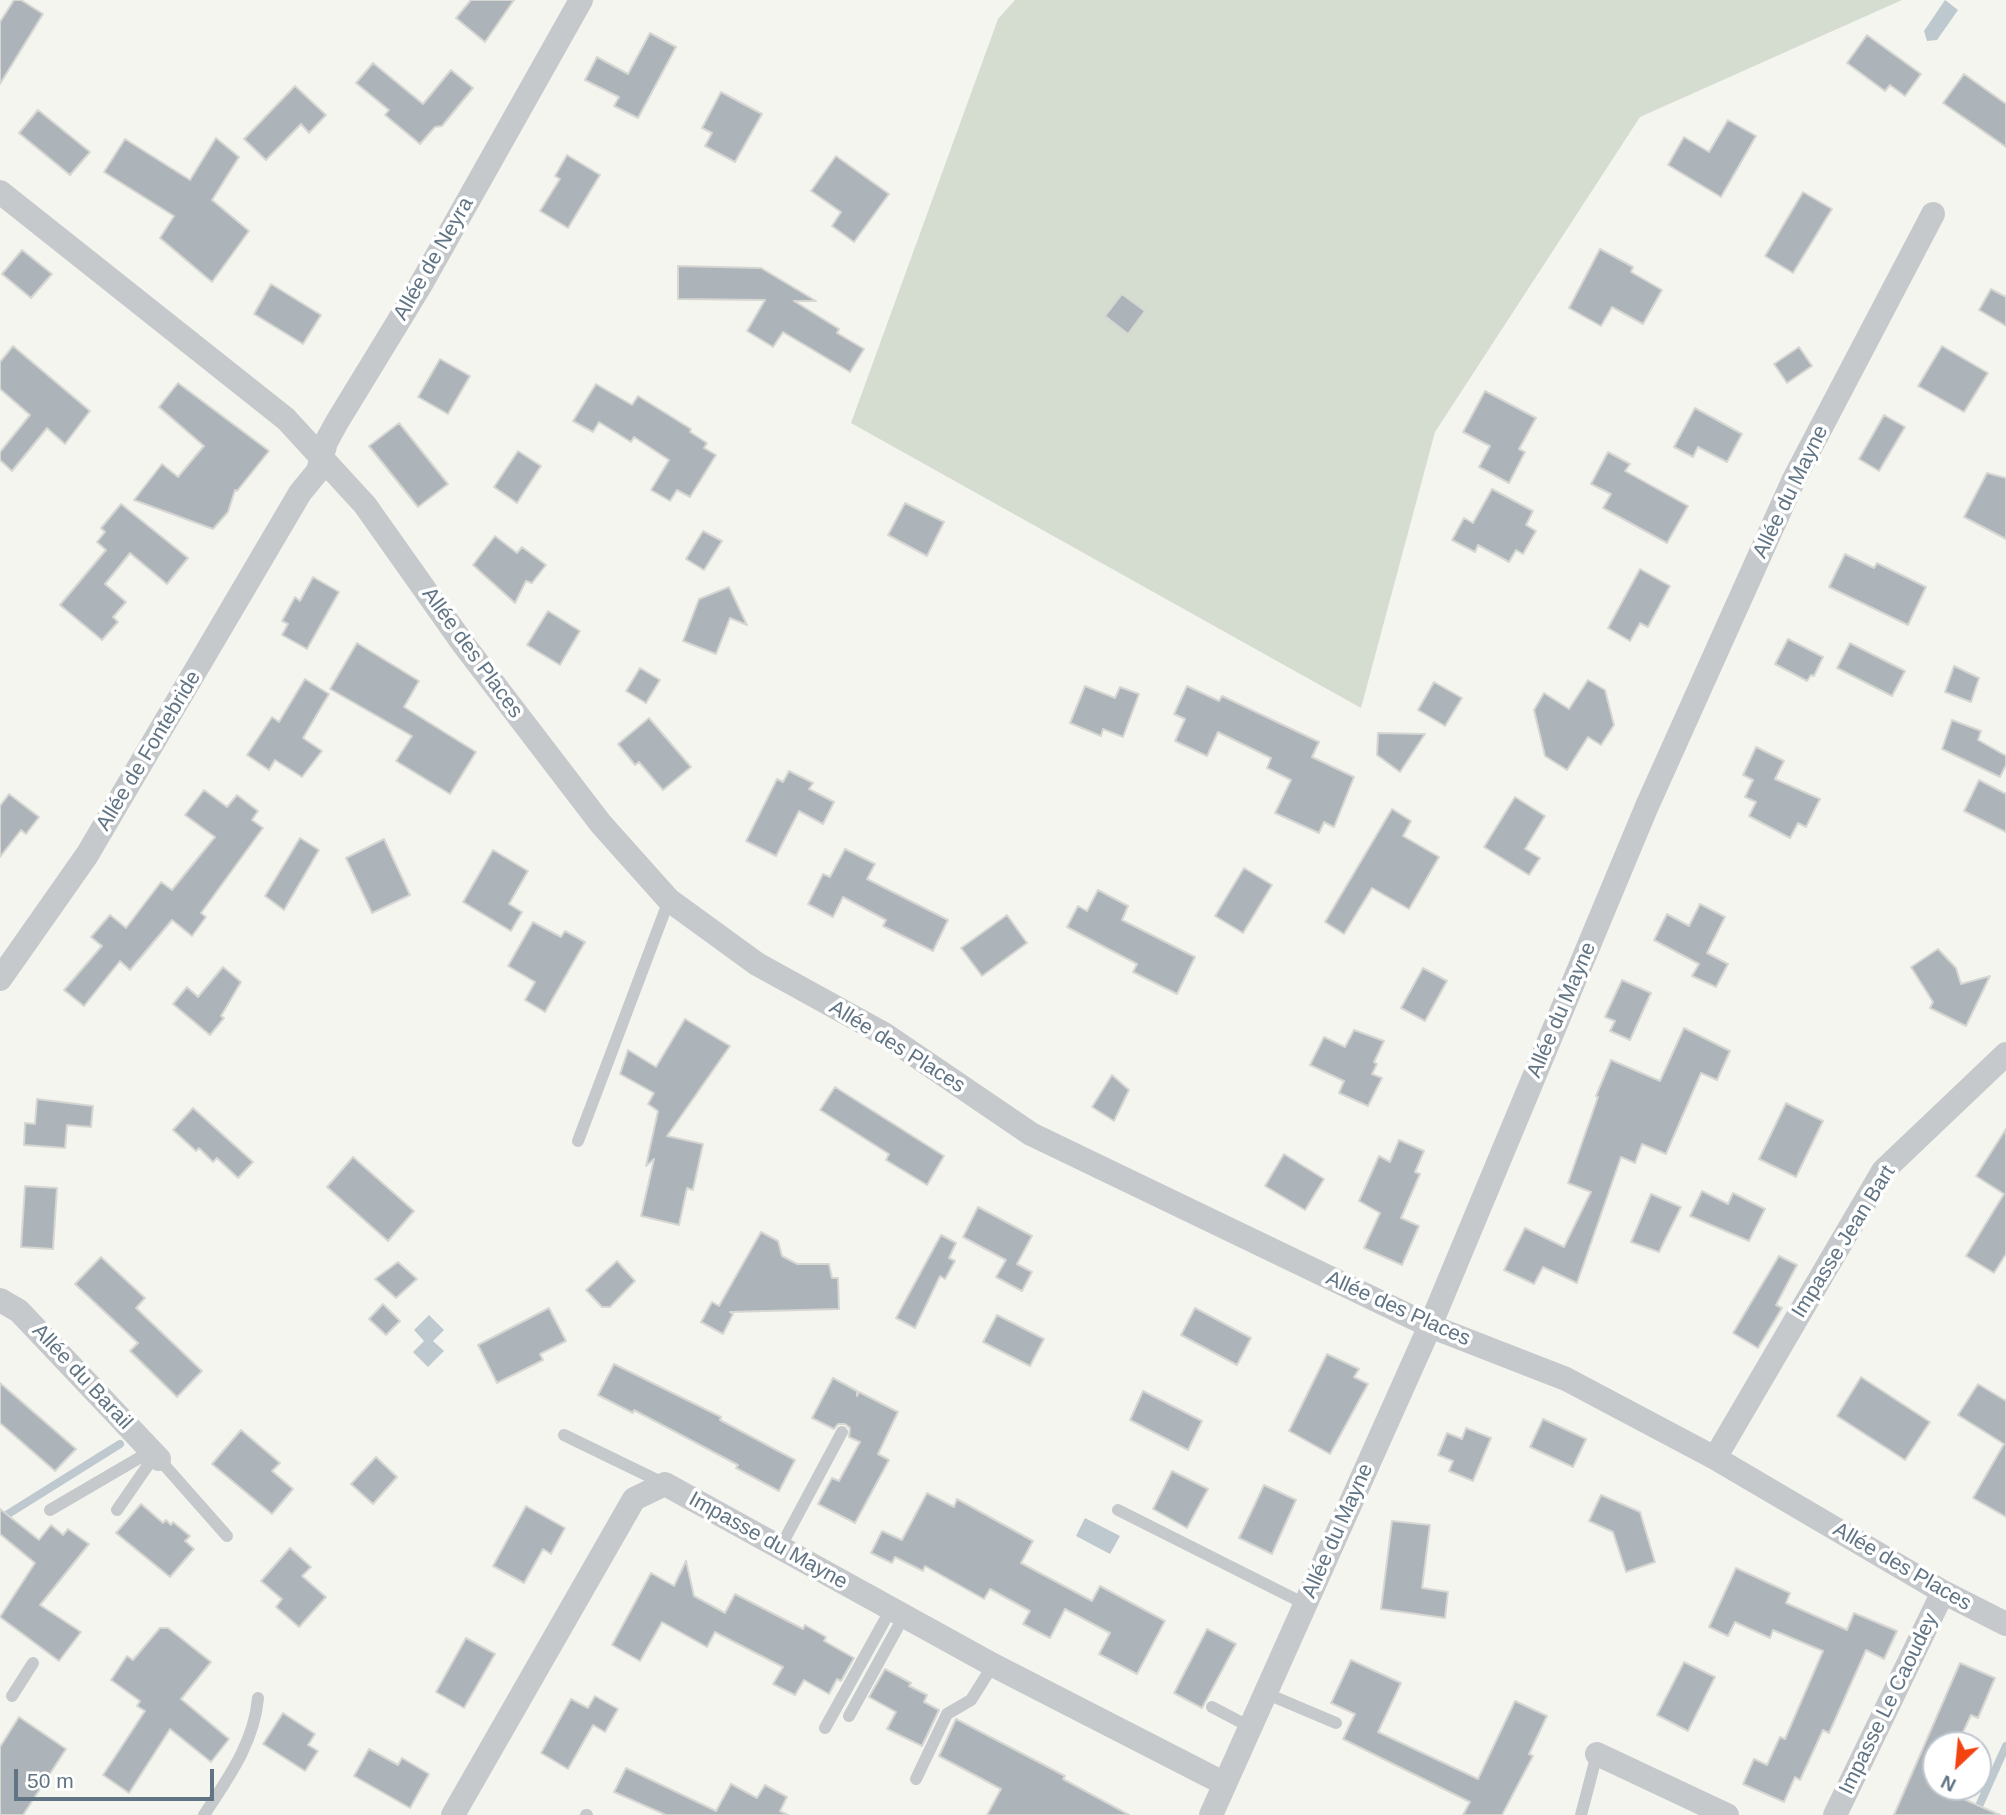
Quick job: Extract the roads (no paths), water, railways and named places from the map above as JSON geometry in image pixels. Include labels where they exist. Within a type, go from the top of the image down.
[{"type":"street","name":"Allée de Neyra","points":[[287,516],[300,493],[318,471],[337,422],[420,286],[581,0]]},
{"type":"street","name":"Allée des Places","points":[[0,192],[286,419],[365,505],[464,645],[593,813],[669,900],[757,964],[884,1034],[1031,1134],[1430,1326],[1566,1379],[1715,1458],[1943,1592],[2006,1623]]},
{"type":"street","name":"Allée du Mayne","points":[[1211,1815],[1430,1326],[1647,806],[1789,492],[1933,214]]},
{"type":"street","name":"Allée de Fontebride","points":[[0,979],[87,855],[287,516]]},
{"type":"street","name":"Impasse Jean Bart","points":[[1715,1458],[1882,1171],[2006,1054]]},
{"type":"street","name":"Allée du Barail","points":[[0,1300],[19,1311],[146,1445]]},
{"type":"street","name":"Impasse du Mayne","points":[[453,1815],[634,1499],[665,1484],[993,1665],[1225,1784]]},
{"type":"street","name":"Impasse Le Caoudey","points":[[1835,1815],[1943,1592]]},
{"type":"street","points":[[1597,1754],[1727,1815]]},
{"type":"lane","points":[[578,1141],[669,900]]},
{"type":"lane","points":[[780,1548],[842,1432]]},
{"type":"lane","points":[[564,1435],[665,1484]]},
{"type":"lane","points":[[117,1510],[146,1445]]},
{"type":"lane","points":[[50,1510],[146,1445]]},
{"type":"lane","points":[[146,1445],[227,1536]]},
{"type":"lane","points":[[1118,1510],[1305,1605]]},
{"type":"lane","points":[[849,1716],[897,1613]]},
{"type":"lane","points":[[825,1728],[897,1613]]},
{"type":"lane","points":[[12,1696],[33,1663]]},
{"type":"lane","points":[[916,1779],[947,1714],[971,1700],[993,1665]]},
{"type":"lane","points":[[1265,1693],[1335,1723]]},
{"type":"lane","points":[[204,1815],[239,1761],[256,1718],[258,1698]]},
{"type":"lane","points":[[1212,1707],[1250,1727]]},
{"type":"lane","points":[[1581,1815],[1597,1754]]},
{"type":"waterway","points":[[0,1519],[120,1444]]},
{"type":"waterway","points":[[1975,1815],[2006,1746]]}]
